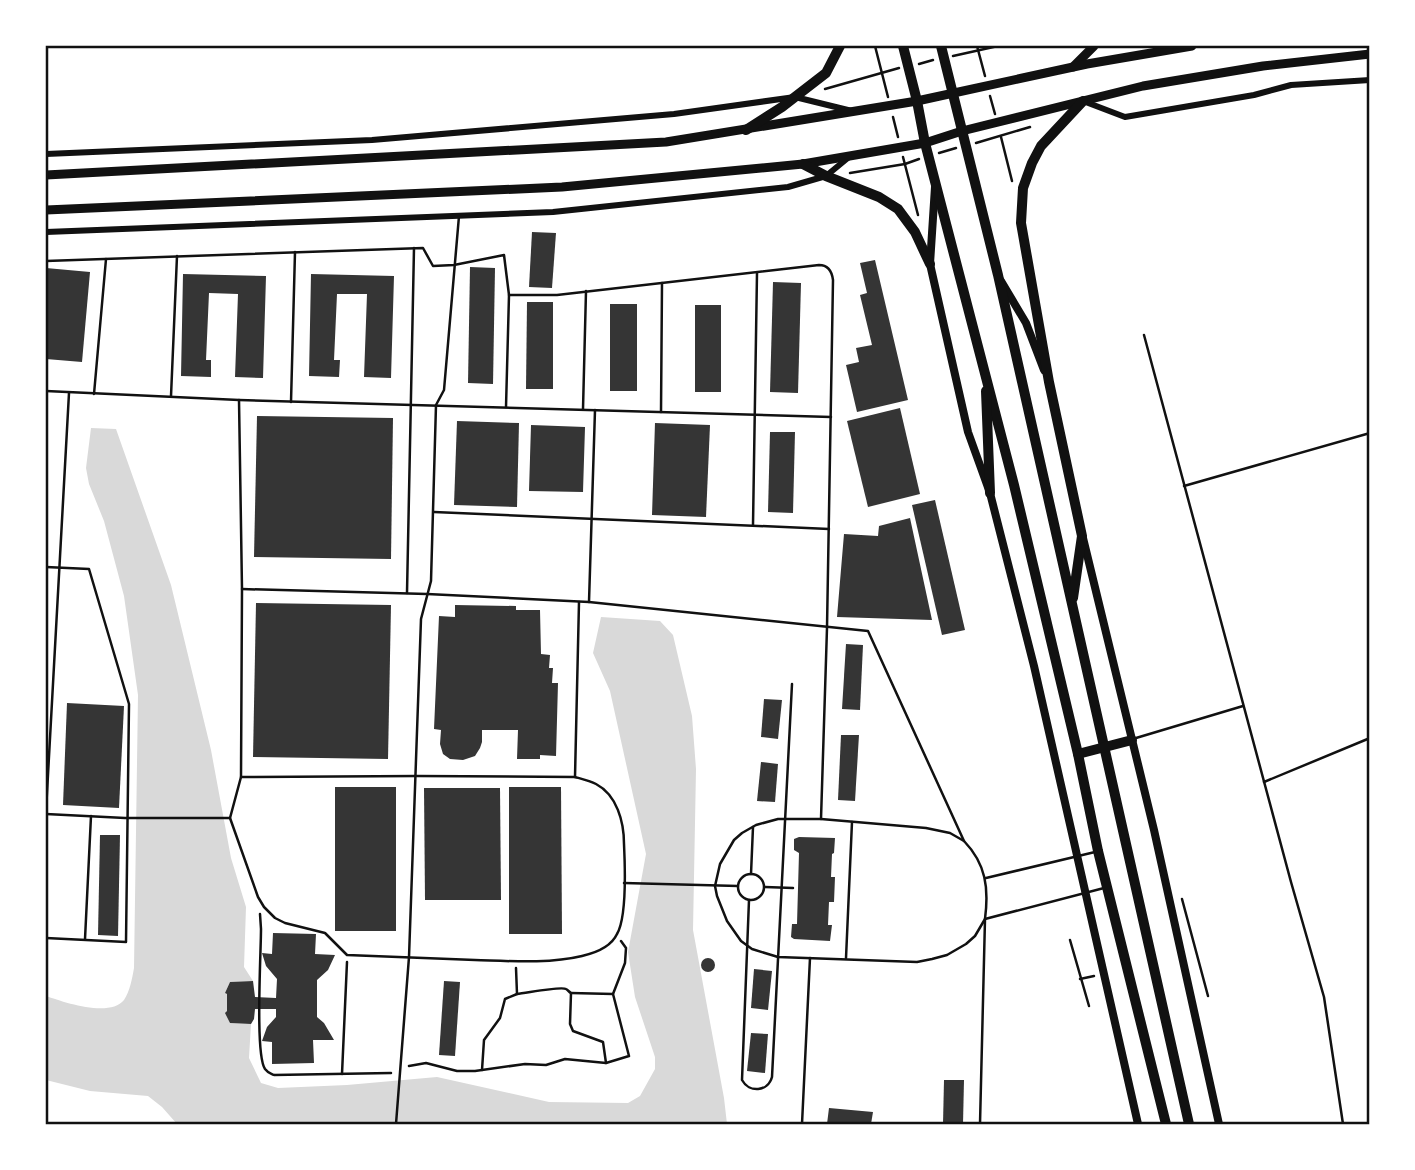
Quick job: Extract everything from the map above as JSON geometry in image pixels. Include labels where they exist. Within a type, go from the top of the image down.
[{"type":"main road","points":[[746,130],[826,73],[840,46]]},
{"type":"main road","points":[[903,46],[925,143],[1014,485],[1078,754],[1098,852],[1166,1125]]},
{"type":"main road","points":[[1072,68],[1094,46]]},
{"type":"main road","points":[[46,175],[666,142],[917,102],[1072,68],[1192,46]]},
{"type":"main road","points":[[942,50],[998,275],[1189,1125]]},
{"type":"main road","points":[[46,210],[562,187],[803,164],[925,143],[962,131],[1143,86],[1249,68],[1370,54]]},
{"type":"main road","points":[[1072,605],[1082,536],[1049,382],[1021,223],[1023,188],[1032,163],[1041,146],[1083,101]]},
{"type":"main road","points":[[803,164],[826,177],[878,197],[898,209],[915,232],[930,264]]},
{"type":"main road","points":[[985,373],[989,493]]},
{"type":"main road","points":[[1078,754],[1132,740]]},
{"type":"street","points":[[1083,101],[1125,117],[1254,95],[1291,85],[1370,80]]},
{"type":"street","points":[[46,154],[372,140],[674,114],[794,97],[856,112]]},
{"type":"street","points":[[46,232],[553,212],[788,187],[826,177],[850,156]]},
{"type":"street","points":[[935,180],[930,264],[968,432],[989,493],[1034,666],[1138,1125]]},
{"type":"street","points":[[998,275],[1026,323],[1049,382]]},
{"type":"street","points":[[1082,536],[1154,830],[1219,1125]]},
{"type":"lane","points":[[396,1125],[409,957],[421,619],[431,581],[436,405],[443,390],[459,216]]},
{"type":"lane","points":[[407,593],[414,248]]},
{"type":"lane","points":[[46,261],[423,248],[433,266],[454,265],[504,255],[509,295],[506,407]]},
{"type":"lane","points":[[291,401],[295,252]]},
{"type":"lane","points":[[171,397],[177,256]]},
{"type":"lane","points":[[94,394],[106,259]]},
{"type":"lane","points":[[509,295],[557,295],[823,265],[832,275],[827,628],[821,819]]},
{"type":"lane","points":[[753,525],[757,273]]},
{"type":"lane","points":[[661,412],[662,283]]},
{"type":"lane","points":[[583,409],[586,291]]},
{"type":"lane","points":[[1144,335],[1324,997],[1343,1125]]},
{"type":"lane","points":[[46,391],[239,400],[831,417]]},
{"type":"lane","points":[[69,393],[46,813],[125,818],[230,818]]},
{"type":"lane","points":[[239,400],[241,777],[230,818],[264,907],[285,923],[325,933],[347,955],[516,962],[568,959],[607,946],[617,935],[622,922],[624,883],[622,824],[613,800],[595,784],[575,777],[241,777]]},
{"type":"lane","points":[[589,602],[595,409]]},
{"type":"lane","points":[[1184,486],[1370,433]]},
{"type":"lane","points":[[433,512],[829,529]]},
{"type":"lane","points":[[46,568],[89,569],[129,704],[126,942],[46,937]]},
{"type":"lane","points":[[242,589],[407,593],[589,602],[868,631],[964,841],[979,859],[985,879],[987,897],[980,1125]]},
{"type":"lane","points":[[575,777],[579,602]]},
{"type":"lane","points":[[749,900],[742,1080],[746,1086],[755,1090],[766,1087],[772,1080],[792,684]]},
{"type":"lane","points":[[1132,740],[1243,706]]},
{"type":"lane","points":[[46,717],[51,717]]},
{"type":"lane","points":[[1264,782],[1370,738]]},
{"type":"lane","points":[[85,940],[90,816]]},
{"type":"lane","points":[[964,841],[940,830],[821,819],[778,819],[753,827],[734,840],[720,864],[715,886],[720,908],[741,941],[769,955],[916,962],[947,955],[967,944],[985,919],[1107,887]]},
{"type":"lane","points":[[846,959],[852,822]]},
{"type":"lane","points":[[751,874],[753,827]]},
{"type":"lane","points":[[985,879],[1098,852]]},
{"type":"lane","points":[[751,874],[760,878],[764,887],[759,897],[749,900],[740,894],[738,886],[741,878],[751,874]]},
{"type":"lane","points":[[624,883],[738,886]]},
{"type":"lane","points":[[764,887],[793,888]]},
{"type":"lane","points":[[802,1125],[810,958]]},
{"type":"path","points":[[820,90],[908,66],[942,50],[998,46]]},
{"type":"path","points":[[258,897],[261,929],[259,1043],[264,1067],[274,1075],[400,1073],[410,1066],[426,1063],[457,1071],[482,1070],[546,1065],[565,1059],[606,1063],[629,1056],[613,994],[625,963],[626,948],[617,935]]},
{"type":"path","points":[[1182,899],[1208,996]]},
{"type":"path","points":[[1070,940],[1089,1006]]},
{"type":"path","points":[[342,1074],[347,955]]},
{"type":"path","points":[[516,962],[517,994]]},
{"type":"path","points":[[482,1070],[484,1040],[500,1018],[505,999],[517,994],[556,988],[566,989],[571,993],[613,994]]},
{"type":"path","points":[[571,993],[570,1024],[573,1031],[603,1042],[606,1063]]},
{"type":"shaded area","points":[[91,428],[116,429],[171,585],[211,750],[231,858],[246,907],[244,967],[253,981],[230,982],[225,993],[226,1013],[230,1023],[251,1024],[249,1058],[261,1083],[278,1088],[437,1077],[549,1102],[628,1103],[640,1096],[655,1069],[655,1057],[635,997],[628,952],[646,854],[610,691],[593,653],[601,617],[660,621],[673,635],[692,716],[696,769],[693,930],[727,1124],[177,1124],[148,1096],[90,1091],[46,1080],[46,996],[86,1007],[108,1008],[124,1000],[134,968],[138,695],[124,596],[104,521],[89,484],[86,468]]},
{"type":"building","points":[[532,232],[556,233],[552,288],[529,287]]},
{"type":"building","points":[[875,260],[908,400],[857,412],[846,365],[859,362],[856,348],[872,345],[860,295],[867,293],[860,263]]},
{"type":"building","points":[[470,267],[495,268],[493,384],[468,383]]},
{"type":"building","points":[[46,268],[90,272],[82,362],[46,359]]},
{"type":"building","points":[[183,274],[266,276],[263,378],[235,377],[238,294],[209,293],[206,360],[211,360],[211,377],[181,376]]},
{"type":"building","points":[[311,274],[394,276],[391,378],[364,377],[367,294],[337,294],[334,360],[340,360],[339,377],[309,376]]},
{"type":"building","points":[[773,282],[801,283],[798,393],[770,392]]},
{"type":"building","points":[[527,302],[553,302],[553,389],[526,389]]},
{"type":"building","points":[[610,304],[637,304],[637,391],[610,391]]},
{"type":"building","points":[[695,305],[721,305],[721,392],[695,392]]},
{"type":"building","points":[[900,408],[920,494],[868,507],[847,421]]},
{"type":"building","points":[[257,416],[393,418],[391,559],[254,557]]},
{"type":"building","points":[[457,421],[519,423],[517,507],[454,505]]},
{"type":"building","points":[[655,423],[710,425],[706,517],[652,515]]},
{"type":"building","points":[[531,425],[585,427],[583,492],[529,491]]},
{"type":"building","points":[[770,432],[795,432],[793,513],[768,512]]},
{"type":"building","points":[[935,500],[965,630],[942,635],[912,505]]},
{"type":"building","points":[[910,518],[932,620],[837,617],[844,534],[878,536],[879,526]]},
{"type":"building","points":[[256,603],[391,605],[388,759],[253,757]]},
{"type":"building","points":[[455,605],[516,606],[516,610],[540,610],[541,654],[550,655],[552,683],[558,683],[556,756],[540,755],[540,759],[517,759],[518,730],[482,730],[482,742],[475,756],[463,760],[450,759],[443,754],[440,744],[441,730],[434,729],[439,616],[455,617]]},
{"type":"building","points":[[846,644],[863,645],[860,710],[842,709]]},
{"type":"building","points":[[764,699],[782,700],[778,739],[761,737]]},
{"type":"building","points":[[67,703],[124,706],[119,808],[63,805]]},
{"type":"building","points":[[841,735],[859,735],[855,801],[838,800]]},
{"type":"building","points":[[761,762],[778,764],[775,802],[757,801]]},
{"type":"building","points":[[335,787],[396,787],[396,931],[335,931]]},
{"type":"building","points":[[509,787],[561,787],[562,934],[509,934]]},
{"type":"building","points":[[424,788],[500,788],[501,900],[425,900]]},
{"type":"building","points":[[100,835],[120,835],[118,936],[98,935]]},
{"type":"building","points":[[835,838],[831,877],[835,877],[834,902],[829,902],[828,925],[832,925],[830,941],[791,937],[792,924],[797,924],[799,853],[794,850],[794,839]]},
{"type":"building","points":[[273,933],[316,934],[315,954],[335,955],[328,970],[317,980],[317,1017],[334,1040],[313,1040],[314,1063],[272,1064],[272,1042],[262,1041],[267,1027],[276,1017],[276,1009],[255,1009],[251,1024],[230,1023],[225,1013],[225,993],[230,982],[253,981],[255,997],[276,998],[277,979],[266,966],[262,953],[272,954]]},
{"type":"building","points":[[705,958],[711,958],[715,965],[711,972],[705,972],[701,968],[701,962]]},
{"type":"building","points":[[754,969],[772,971],[768,1010],[751,1008]]},
{"type":"building","points":[[444,981],[460,982],[455,1056],[439,1055]]},
{"type":"building","points":[[751,1033],[768,1034],[765,1073],[747,1071]]},
{"type":"building","points":[[944,1080],[964,1080],[963,1124],[943,1124]]},
{"type":"building","points":[[829,1108],[873,1112],[871,1124],[827,1124]]}]
